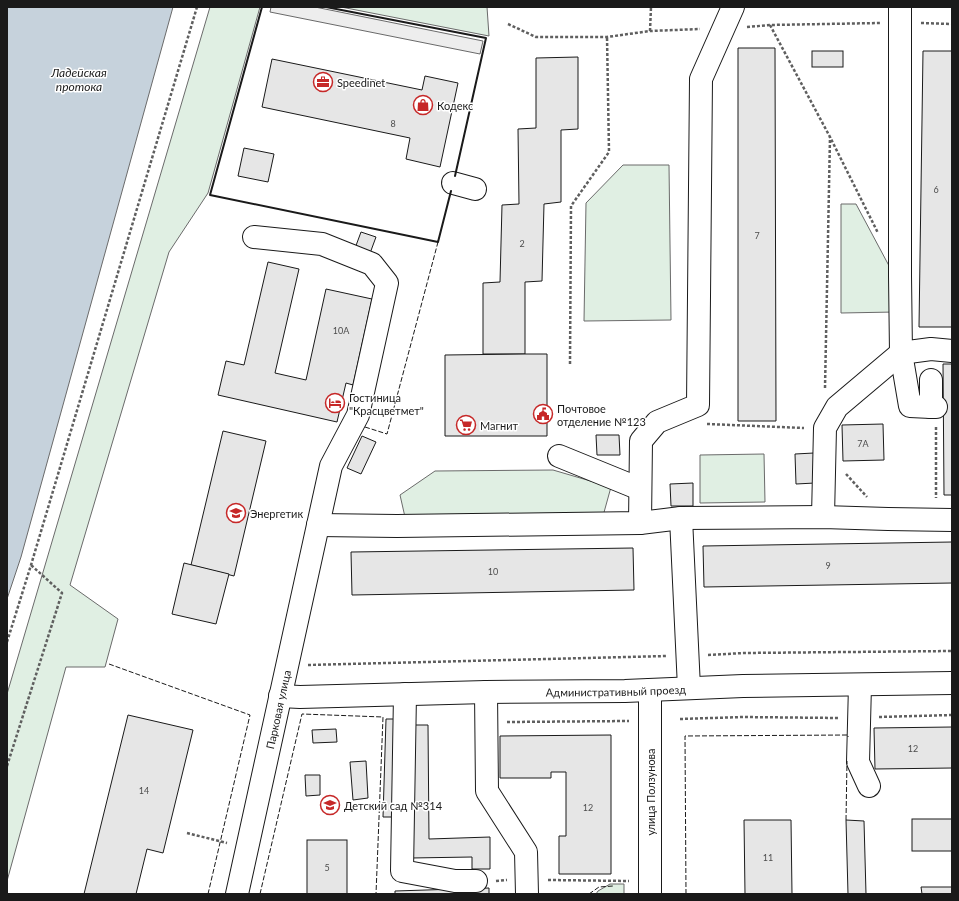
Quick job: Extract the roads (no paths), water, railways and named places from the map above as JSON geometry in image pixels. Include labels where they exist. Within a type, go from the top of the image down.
[{"type":"street","points":[[640,523],[641,441],[657,422],[698,405],[701,79],[733,7]]},
{"type":"street","points":[[900,7],[901,354],[910,406],[933,407],[931,380]]},
{"type":"street","points":[[453,183],[475,189]]},
{"type":"street","name":"Парковая улица","points":[[237,894],[331,466],[358,414],[387,283],[372,264],[322,244],[254,237]]},
{"type":"street","points":[[823,517],[825,428],[837,407],[901,354],[931,349],[952,351]]},
{"type":"street","points":[[559,456],[640,489]]},
{"type":"street","points":[[318,525],[397,526],[640,523],[680,518],[823,517],[888,520],[944,519]]},
{"type":"street","points":[[680,518],[689,688]]},
{"type":"street","name":"Административный проезд","points":[[280,696],[300,697],[952,683]]},
{"type":"street","points":[[860,685],[858,762],[868,786]]},
{"type":"street","name":"улица Ползунова","points":[[650,690],[650,894]]},
{"type":"street","points":[[486,692],[487,791],[526,852],[527,887]]},
{"type":"street","points":[[406,694],[402,870],[455,881],[476,881]]},
{"type":"water","name":"Ладейская протока","points":[[7,7],[173,7],[21,557],[7,599]]},
{"type":"place","name":"Speedinet","points":[[323,82]]},
{"type":"place","name":"Кодекс","points":[[423,105]]},
{"type":"place","name":"Гостиница \"Красцветмет\"","points":[[335,403]]},
{"type":"place","name":"Почтовое отделение №123","points":[[543,414]]},
{"type":"place","name":"Магнит","points":[[466,425]]},
{"type":"place","name":"Энергетик","points":[[236,513]]},
{"type":"place","name":"Детский сад №314","points":[[330,805]]}]
